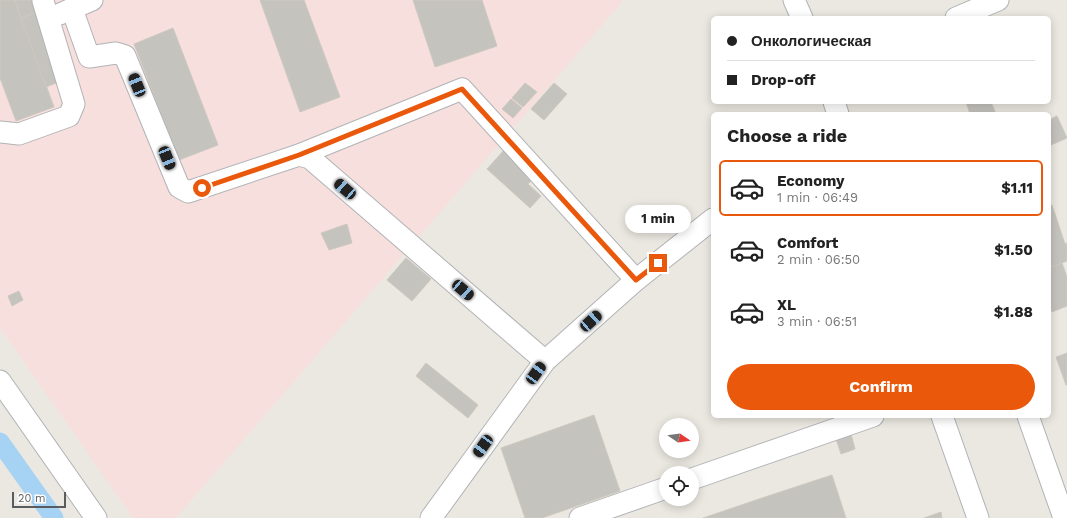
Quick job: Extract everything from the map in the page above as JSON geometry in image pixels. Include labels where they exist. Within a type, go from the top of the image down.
[{"type":"street","points":[[0,132],[19,134],[69,116],[74,104],[46,10],[72,9],[92,0]]},
{"type":"street","points":[[794,0],[801,16]]},
{"type":"street","points":[[961,16],[998,0]]},
{"type":"street","points":[[72,9],[89,57],[116,53],[125,56],[179,187],[188,192],[299,155],[462,89],[636,280]]},
{"type":"street","points":[[299,155],[310,158],[545,361]]},
{"type":"street","points":[[431,518],[545,361],[636,280],[711,221]]},
{"type":"street","points":[[0,381],[96,518]]},
{"type":"street","points":[[699,477],[867,418]]},
{"type":"street","points":[[943,418],[978,518]]},
{"type":"street","points":[[1029,418],[1057,516]]},
{"type":"street","points":[[580,518],[659,490]]},
{"type":"shaded area","points":[[0,0],[621,0],[622,2],[176,518],[133,518],[0,328]]},
{"type":"building","points":[[0,0],[15,0],[54,107],[16,121],[0,78]]},
{"type":"building","points":[[15,0],[47,0],[39,11],[21,18]]},
{"type":"building","points":[[260,0],[304,0],[340,97],[300,112]]},
{"type":"building","points":[[413,0],[482,0],[497,46],[435,67]]},
{"type":"building","points":[[39,11],[64,80],[46,87],[21,18]]},
{"type":"building","points":[[173,28],[218,145],[179,160],[134,44]]},
{"type":"building","points":[[525,83],[537,92],[523,107],[512,98]]},
{"type":"building","points":[[554,83],[567,94],[544,120],[531,109]]},
{"type":"building","points":[[511,99],[522,108],[513,118],[502,109]]},
{"type":"building","points":[[967,104],[992,104],[995,112],[969,112]]},
{"type":"building","points":[[1057,116],[1067,138],[1051,145],[1051,119]]},
{"type":"building","points":[[505,149],[536,176],[528,184],[541,196],[530,208],[487,169]]},
{"type":"building","points":[[1051,205],[1065,244],[1067,243],[1067,261],[1051,267]]},
{"type":"building","points":[[347,224],[352,243],[329,250],[321,233]]},
{"type":"building","points":[[406,258],[431,279],[412,301],[387,280]]},
{"type":"building","points":[[1062,263],[1067,277],[1067,306],[1052,312],[1051,309],[1051,267]]},
{"type":"building","points":[[19,291],[23,300],[12,306],[8,296]]},
{"type":"building","points":[[1067,353],[1067,385],[1066,385],[1056,357]]},
{"type":"building","points":[[426,363],[478,405],[468,418],[416,376]]},
{"type":"building","points":[[594,415],[620,491],[542,518],[525,518],[501,448]]},
{"type":"building","points":[[851,434],[855,449],[841,454],[836,439]]},
{"type":"building","points":[[832,475],[846,518],[703,518],[768,496]]},
{"type":"building","points":[[941,512],[942,518],[924,518]]},
{"type":"waterway","points":[[0,442],[54,518]]},
{"type":"route","points":[[202,188],[299,155],[462,89],[636,280],[658,263]]}]
